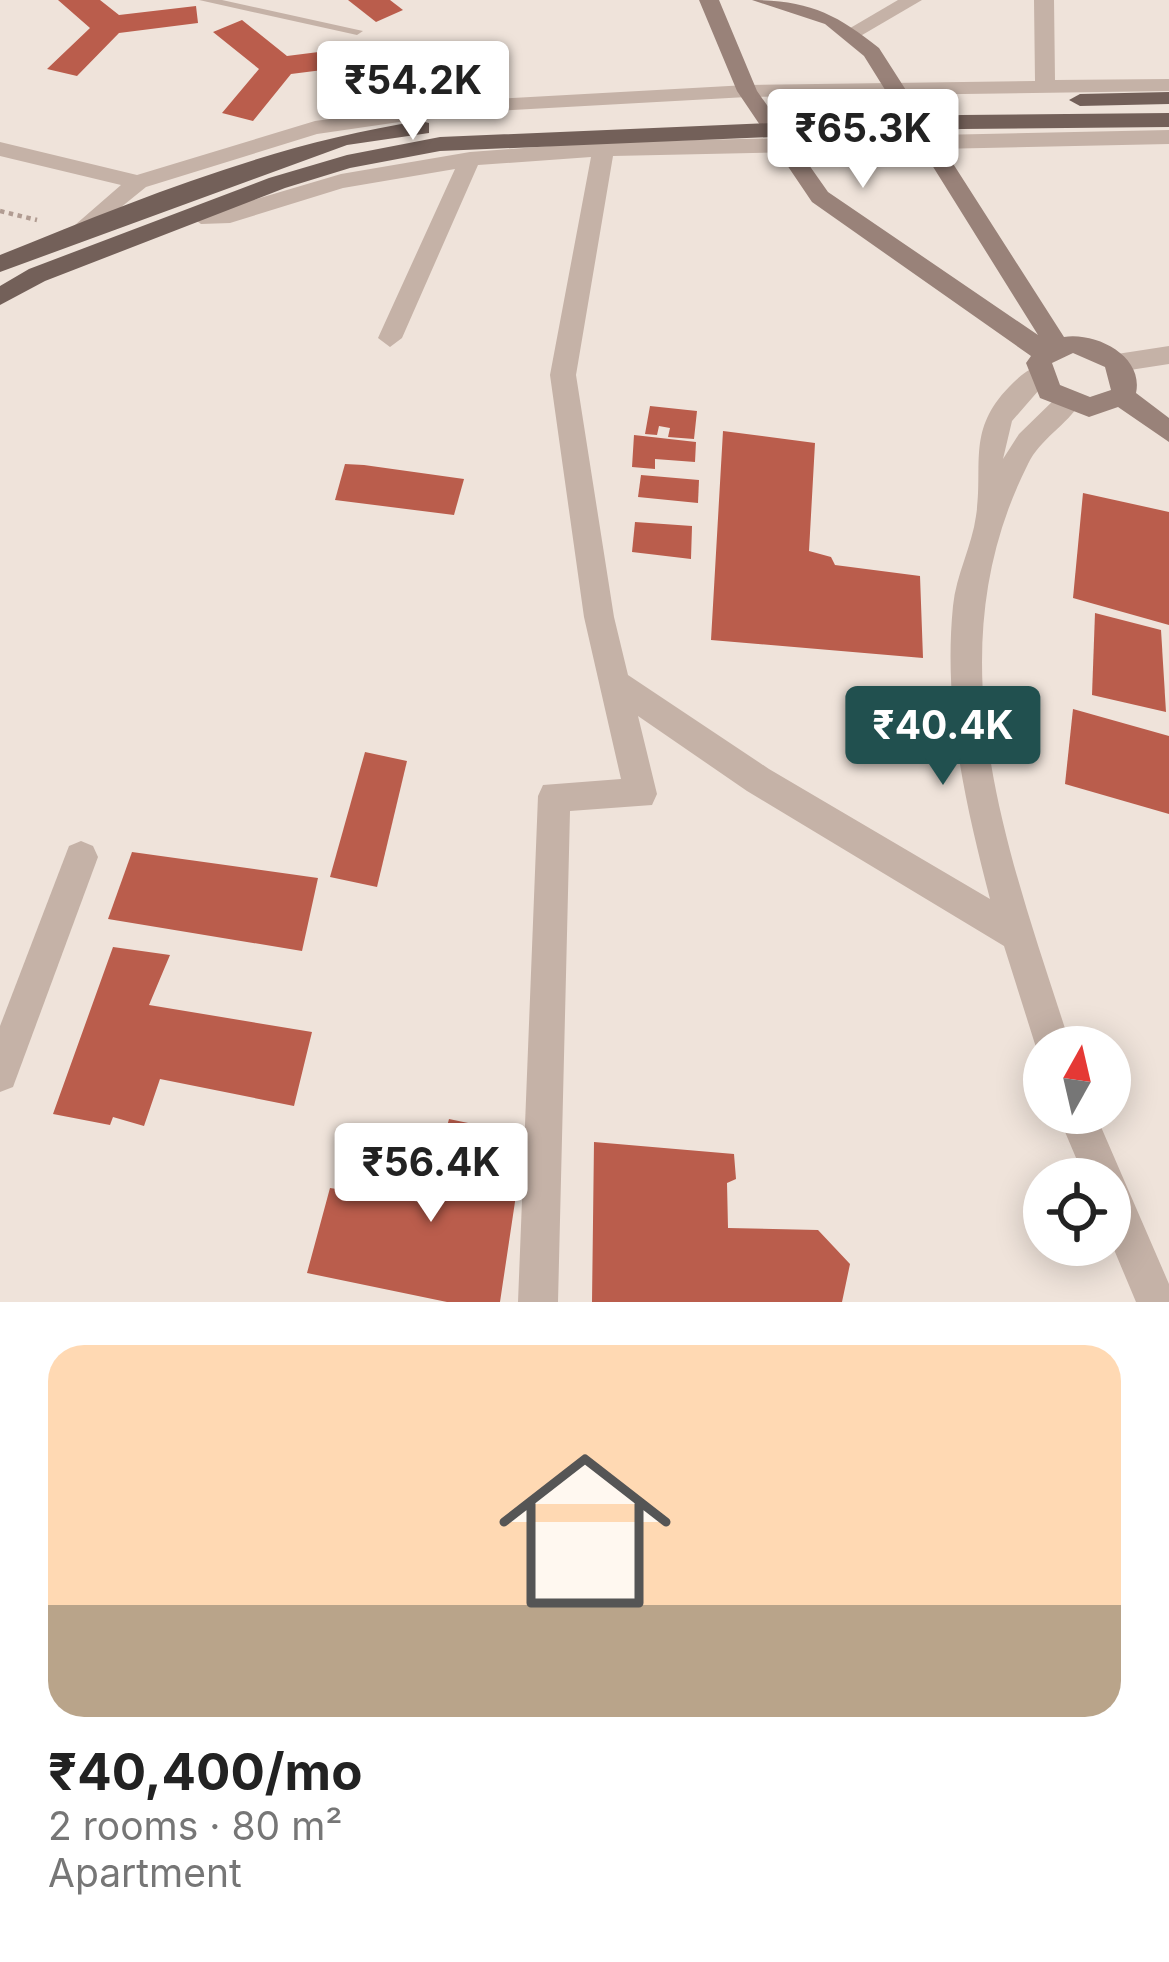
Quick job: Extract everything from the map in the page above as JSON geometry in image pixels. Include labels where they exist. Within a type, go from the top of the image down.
[{"type":"main road","points":[[0,264],[82,230],[344,139],[435,126],[1169,98]]},
{"type":"main road","points":[[0,297],[37,274],[240,198],[347,162],[440,144],[961,122],[1169,120]]},
{"type":"street","points":[[709,0],[747,91],[820,197],[1047,358]]},
{"type":"street","points":[[762,0],[832,20],[872,52],[927,140],[1047,358],[1049,391],[1089,407],[1122,396],[1126,386],[1118,363]]},
{"type":"street","points":[[850,34],[912,0]]},
{"type":"street","points":[[1044,0],[1045,86]]},
{"type":"street","points":[[82,230],[138,182],[315,128],[461,107],[747,91],[1169,85]]},
{"type":"street","points":[[201,216],[230,215],[341,181],[470,160],[603,149],[1169,137]]},
{"type":"street","points":[[0,149],[138,182]]},
{"type":"street","points":[[538,1302],[554,796],[641,794],[599,617],[563,375],[603,149]]},
{"type":"street","points":[[390,338],[470,160]]},
{"type":"street","points":[[988,520],[988,451],[999,418],[1005,402],[1047,358],[1089,346],[1118,363],[1169,356]]},
{"type":"street","points":[[1122,396],[1169,432]]},
{"type":"street","points":[[1048,1026],[965,734],[963,630],[988,520],[1020,453],[1068,402]]},
{"type":"street","points":[[615,683],[758,780],[1020,936]]},
{"type":"street","points":[[0,1074],[81,856]]},
{"type":"street","points":[[1131,1243],[1156,1302]]},
{"type":"lane","points":[[205,0],[357,31]]},
{"type":"building","points":[[58,0],[100,0],[119,15],[196,6],[198,23],[119,33],[77,76],[47,69],[90,28]]},
{"type":"building","points":[[348,0],[390,0],[403,10],[376,22]]},
{"type":"building","points":[[242,20],[287,56],[366,46],[370,64],[291,74],[253,121],[222,113],[259,69],[213,32]]},
{"type":"building","points":[[650,406],[697,411],[694,439],[668,437],[670,428],[659,426],[657,435],[645,434]]},
{"type":"building","points":[[723,431],[815,443],[809,551],[831,557],[835,565],[920,576],[923,658],[711,640]]},
{"type":"building","points":[[634,435],[696,442],[695,462],[655,459],[655,469],[632,467]]},
{"type":"building","points":[[345,464],[464,479],[454,515],[335,500]]},
{"type":"building","points":[[641,475],[699,480],[698,503],[638,497]]},
{"type":"building","points":[[1083,493],[1169,512],[1169,625],[1073,598]]},
{"type":"building","points":[[635,522],[692,526],[691,559],[632,552]]},
{"type":"building","points":[[1095,613],[1161,630],[1166,712],[1092,695]]},
{"type":"building","points":[[1073,709],[1169,736],[1169,814],[1065,784]]},
{"type":"building","points":[[365,752],[407,761],[377,887],[330,877]]},
{"type":"building","points":[[132,852],[318,878],[302,951],[108,919]]},
{"type":"building","points":[[113,947],[170,955],[149,1005],[312,1032],[294,1106],[160,1079],[144,1126],[113,1117],[110,1125],[53,1114]]},
{"type":"building","points":[[449,1119],[525,1135],[500,1302],[447,1302],[307,1273],[330,1188],[427,1203]]},
{"type":"building","points":[[594,1142],[734,1154],[736,1179],[727,1183],[728,1228],[818,1230],[850,1264],[842,1302],[592,1302]]}]
